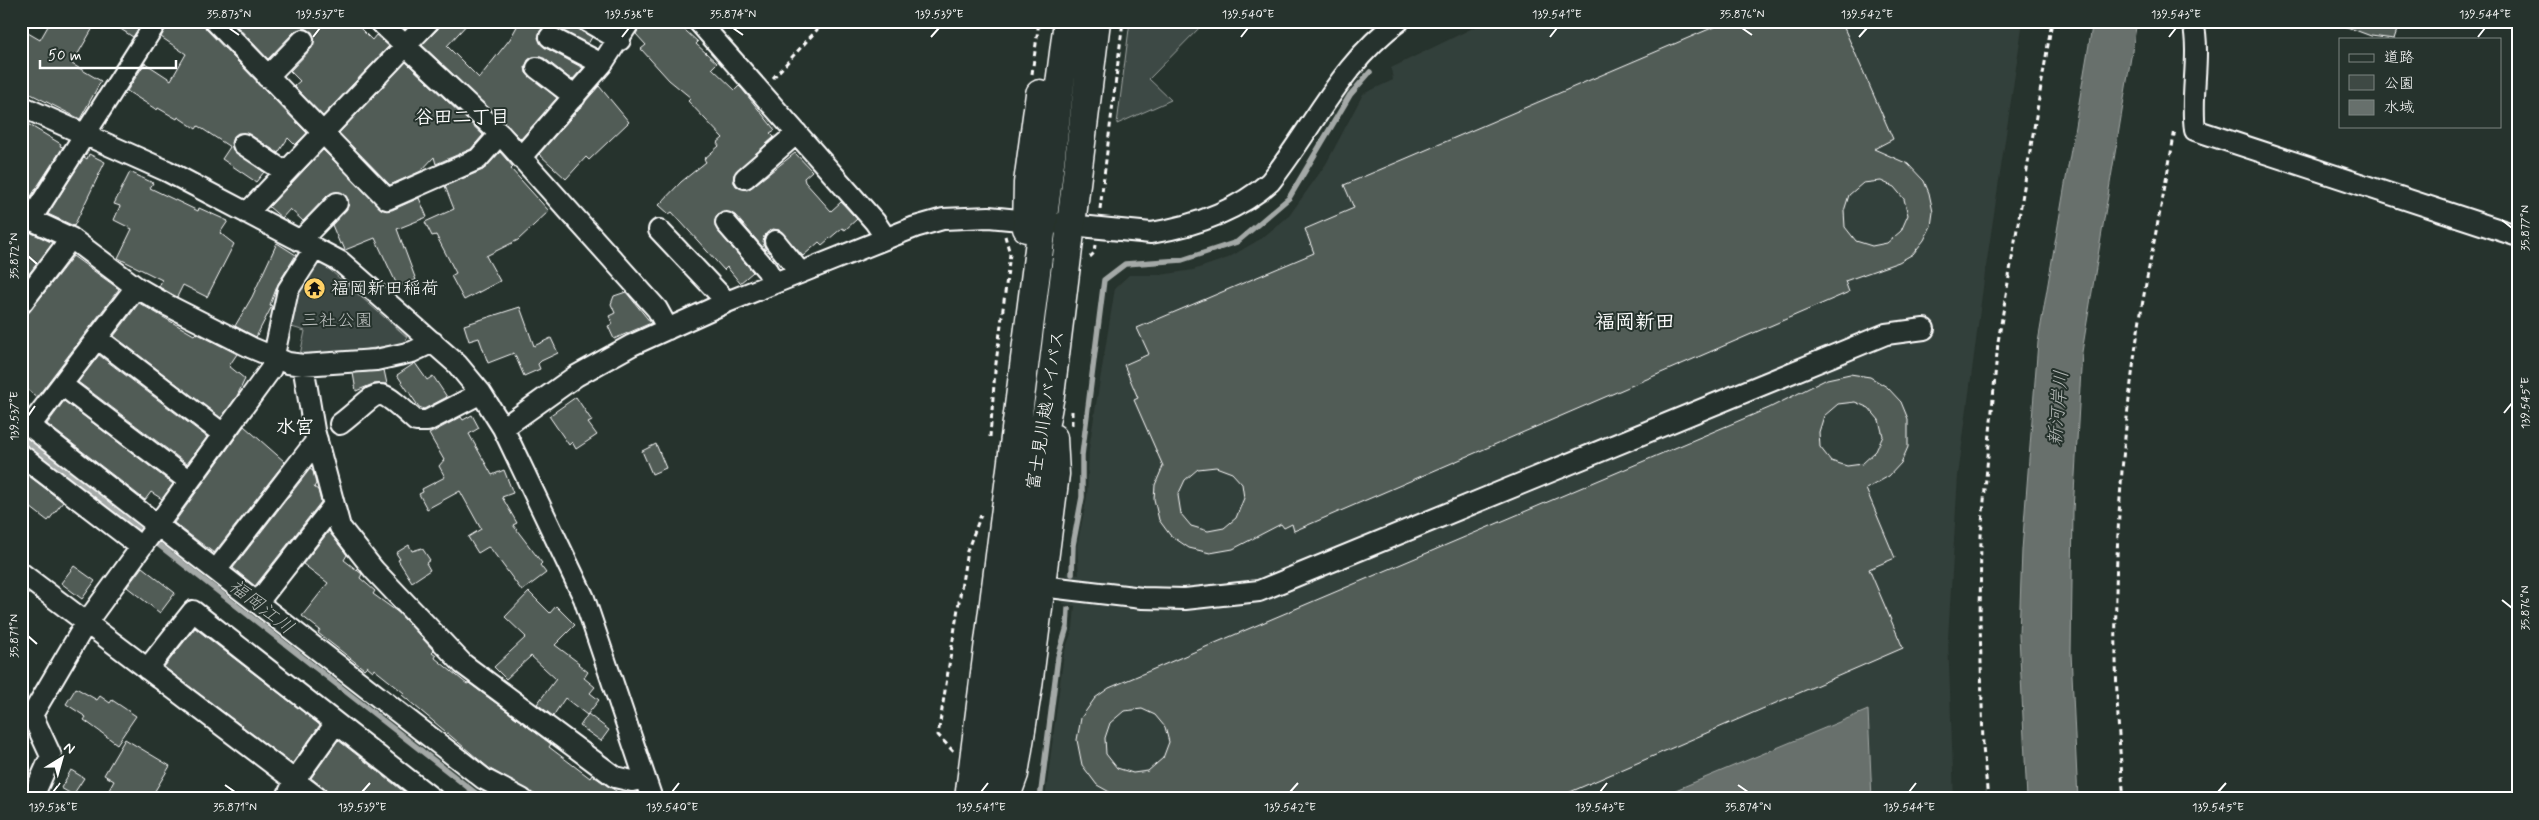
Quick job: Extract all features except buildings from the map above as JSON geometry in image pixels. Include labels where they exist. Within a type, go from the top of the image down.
[{"type":"highway","points":[[1036,221],[1028,182],[1049,21]]},
{"type":"highway","points":[[1036,221],[1068,21]]},
{"type":"highway","name":"富士見川越バイパス","points":[[992,799],[1030,503],[1050,395],[1096,21]]},
{"type":"highway","points":[[1084,107],[1109,67],[1114,21]]},
{"type":"highway","name":"富士見川越バイパス","points":[[969,799],[1017,415],[1010,377],[1036,221]]},
{"type":"highway","points":[[1005,799],[1014,774],[1042,586],[1054,474],[1050,395]]},
{"type":"street","points":[[157,21],[85,135],[26,217],[71,238],[136,287],[275,358],[303,365],[376,360],[412,352],[433,342]]},
{"type":"street","points":[[215,21],[267,77],[387,199],[478,159],[500,134]]},
{"type":"street","points":[[378,21],[500,134],[657,309],[668,330]]},
{"type":"street","points":[[247,213],[429,21]]},
{"type":"street","points":[[587,21],[620,40]]},
{"type":"street","points":[[521,157],[576,97],[620,40],[630,21]]},
{"type":"street","points":[[698,21],[876,222],[885,238]]},
{"type":"street","points":[[503,428],[576,376],[632,345],[727,302],[800,272],[885,238],[943,219],[989,217],[1151,233],[1174,230],[1220,214],[1258,193],[1288,159],[1310,122],[1358,59],[1383,33],[1399,21]]},
{"type":"street","points":[[2193,21],[2196,47],[2192,111],[2195,130],[2518,236]]},
{"type":"street","points":[[550,37],[602,64]]},
{"type":"street","points":[[267,77],[303,40]]},
{"type":"street","points":[[537,68],[576,97]]},
{"type":"street","points":[[21,106],[167,171],[341,262],[457,364],[481,393],[503,428],[584,598],[652,799]]},
{"type":"street","points":[[745,178],[797,133]]},
{"type":"street","points":[[242,144],[285,172]]},
{"type":"street","points":[[32,799],[51,756],[32,715],[86,623],[271,369],[275,358],[288,290],[307,244],[337,203]]},
{"type":"street","points":[[726,223],[767,270],[774,283]]},
{"type":"street","points":[[659,230],[727,302]]},
{"type":"street","points":[[21,304],[71,238]]},
{"type":"street","points":[[775,241],[800,272]]},
{"type":"street","points":[[136,287],[62,385],[26,422],[150,536]]},
{"type":"street","points":[[1042,586],[1142,598],[1185,599],[1259,591],[1886,334],[1924,329]]},
{"type":"street","points":[[97,338],[224,434]]},
{"type":"street","points":[[303,365],[317,440],[340,527],[374,570],[464,664],[615,777],[632,782],[645,778]]},
{"type":"street","points":[[62,385],[189,481]]},
{"type":"street","points":[[340,424],[360,409],[366,400],[380,393],[388,396],[416,421],[427,421],[481,393]]},
{"type":"street","points":[[217,569],[317,440]]},
{"type":"street","points":[[21,454],[150,536],[217,569],[484,779],[522,799]]},
{"type":"street","points":[[258,602],[334,506]]},
{"type":"street","points":[[21,573],[318,799]]},
{"type":"street","points":[[147,668],[193,611],[433,799]]},
{"type":"street","points":[[286,799],[295,780],[336,723]]},
{"type":"path","points":[[761,91],[825,21]]},
{"type":"path","points":[[1100,206],[1123,21]]},
{"type":"path","points":[[1352,21],[1356,29]]},
{"type":"path","points":[[1988,799],[1983,747],[1981,688],[1981,535],[1998,342],[2052,21]]},
{"type":"path","points":[[2124,799],[2119,746],[2116,653],[2116,569],[2120,485],[2137,337],[2176,122]]},
{"type":"path","points":[[990,445],[995,371],[1010,254],[1004,240]]},
{"type":"path","points":[[959,758],[938,735],[967,551],[982,509]]},
{"type":"shaded area","points":[[1487,21],[2023,21],[1984,280],[1958,476],[1948,638],[1954,799],[1045,799],[1064,653],[1073,628],[1075,606],[1063,604],[1066,572],[1079,575],[1077,546],[1087,497],[1089,448],[1115,288],[1129,275],[1160,275],[1193,270],[1228,258],[1262,238],[1289,216],[1326,164],[1363,94],[1393,80],[1391,68]]},
{"type":"green space","points":[[1130,21],[1206,21],[1149,79],[1171,100],[1117,124]]},
{"type":"green space","name":"三社公園","points":[[312,260],[323,264],[407,337],[405,343],[337,354],[300,355],[305,331],[285,325],[291,294]]},
{"type":"water","name":"新河岸川","points":[[2093,21],[2137,21],[2082,352],[2073,511],[2071,653],[2078,799],[2027,799],[2019,635],[2022,550],[2038,342]]},
{"type":"water","points":[[1868,710],[1872,799],[1654,799]]},
{"type":"waterway","points":[[1072,574],[1073,545],[1082,497],[1082,455],[1104,280],[1125,264],[1182,260],[1237,242],[1289,198],[1350,95],[1370,72]]},
{"type":"waterway","name":"福岡江川","points":[[21,437],[483,799]]},
{"type":"waterway","points":[[1040,799],[1058,657],[1067,627],[1068,609]]},
{"type":"place","name":"福岡新田稲荷","points":[[315,288]]},
{"type":"district","name":"谷田二丁目","points":[[462,116]]},
{"type":"district","name":"福岡新田","points":[[1635,321]]},
{"type":"district","name":"水宮","points":[[295,426]]}]
